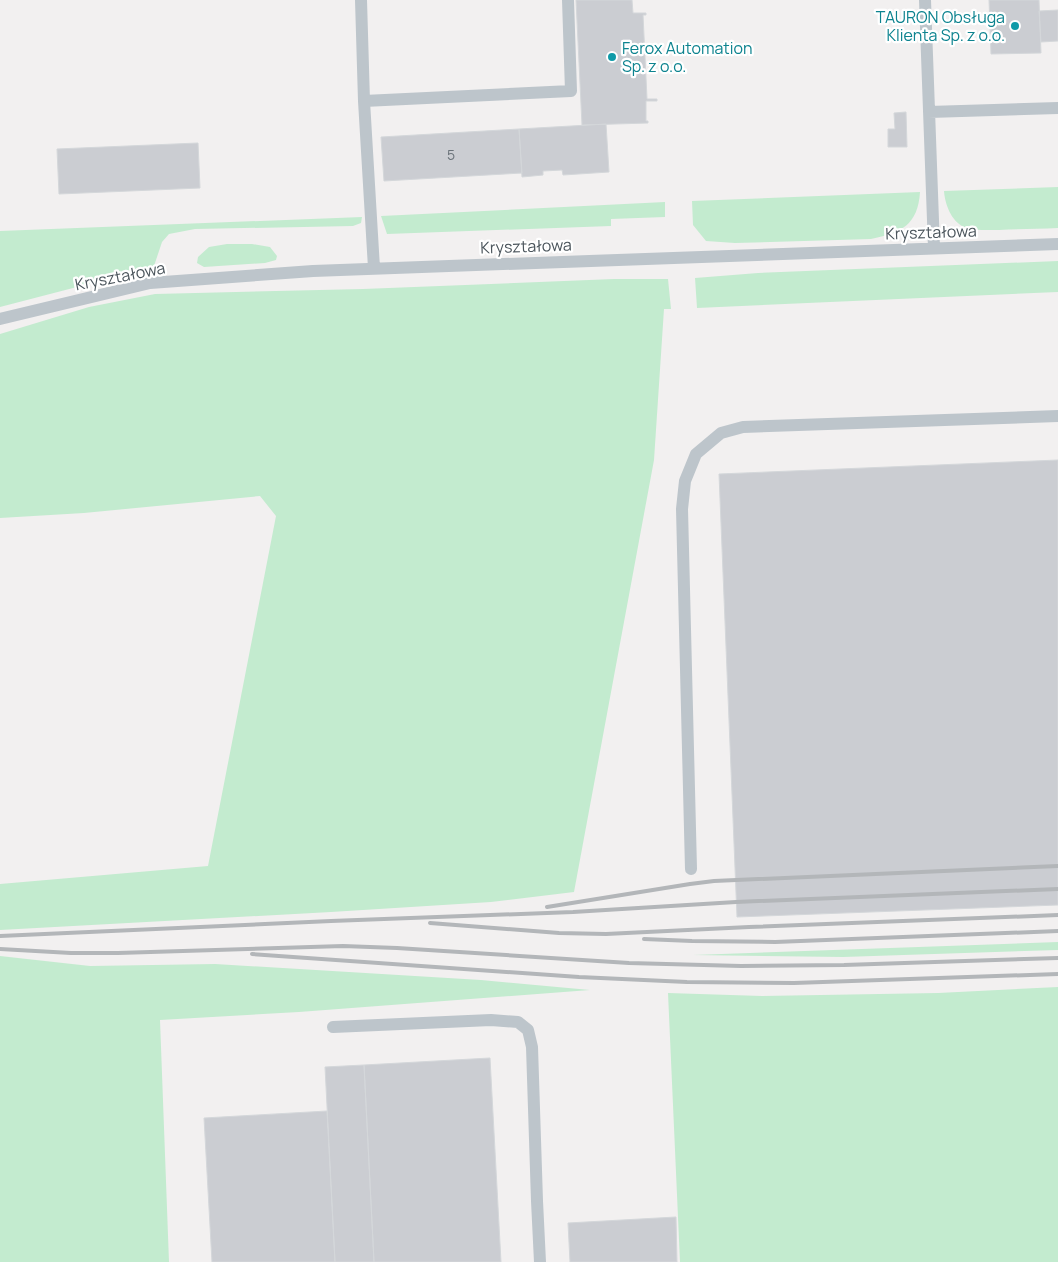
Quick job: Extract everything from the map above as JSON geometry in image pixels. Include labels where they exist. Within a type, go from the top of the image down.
[{"type":"lane","points":[[361,0],[364,101],[374,268]]},
{"type":"lane","points":[[364,101],[571,91],[568,0]]},
{"type":"lane","points":[[925,0],[934,248]]},
{"type":"lane","points":[[929,112],[1058,108]]},
{"type":"lane","name":"Kryształowa","points":[[0,320],[150,283],[313,271],[1058,244]]},
{"type":"lane","points":[[691,869],[682,509],[685,481],[696,454],[720,433],[744,427],[1058,416]]},
{"type":"lane","points":[[333,1027],[491,1020],[518,1022],[528,1030],[532,1046],[540,1262]]},
{"type":"green space","points":[[1058,187],[1058,228],[1043,229],[986,230],[964,227],[949,212],[944,191]]},
{"type":"green space","points":[[920,192],[916,212],[906,226],[891,234],[871,239],[735,243],[706,241],[693,225],[692,201]]},
{"type":"green space","points":[[665,202],[665,217],[611,219],[611,226],[387,234],[381,216]]},
{"type":"green space","points":[[362,217],[361,223],[353,226],[195,229],[169,234],[162,242],[154,266],[137,273],[0,307],[0,231]]},
{"type":"green space","points":[[227,244],[252,244],[270,247],[277,256],[276,260],[265,263],[204,267],[197,263],[198,257],[209,247]]},
{"type":"green space","points":[[1058,261],[1058,292],[697,308],[695,278],[758,273]]},
{"type":"green space","points":[[614,279],[668,279],[671,309],[664,309],[654,460],[574,892],[491,902],[0,930],[0,884],[208,866],[276,516],[260,496],[84,513],[0,518],[0,334],[89,307],[155,294],[363,289]]},
{"type":"green space","points":[[1058,942],[1058,950],[843,957],[693,955]]},
{"type":"green space","points":[[0,956],[90,966],[215,964],[481,980],[590,990],[299,1012],[160,1020],[169,1262],[0,1262]]},
{"type":"green space","points":[[1058,987],[1058,1262],[680,1262],[668,993],[762,996],[938,993]]},
{"type":"building","name":"Ferox Automation Sp. z o.o.","points":[[576,0],[632,0],[633,13],[646,13],[646,15],[643,15],[647,99],[657,99],[657,101],[646,101],[646,121],[648,123],[582,125]]},
{"type":"building","name":"TAURON Obsługa Klienta Sp. z o.o.","points":[[989,0],[1039,0],[1041,53],[991,54]]},
{"type":"building","points":[[1058,10],[1058,41],[1041,42],[1039,11]]},
{"type":"building","points":[[906,112],[907,147],[888,147],[888,129],[895,129],[894,113]]},
{"type":"building","points":[[606,124],[609,172],[563,175],[562,170],[543,171],[543,175],[522,177],[519,129]]},
{"type":"building","points":[[519,129],[522,173],[384,181],[381,137]]},
{"type":"building","points":[[198,143],[200,188],[59,194],[57,149]]},
{"type":"building","points":[[1058,460],[1058,905],[737,917],[719,474]]},
{"type":"building","points":[[490,1058],[501,1262],[374,1262],[364,1065]]},
{"type":"building","points":[[364,1065],[374,1262],[335,1262],[325,1067]]},
{"type":"building","points":[[327,1111],[335,1262],[212,1262],[204,1118]]},
{"type":"building","points":[[676,1217],[677,1262],[570,1262],[568,1223]]},
{"type":"railway","points":[[547,907],[714,881],[1058,866]]},
{"type":"railway","points":[[0,936],[1058,889]]},
{"type":"railway","points":[[430,923],[559,933],[606,934],[1058,915]]},
{"type":"railway","points":[[644,939],[775,942],[1058,931]]},
{"type":"railway","points":[[0,949],[71,953],[118,953],[343,946],[629,963],[741,966],[844,965],[1058,958]]},
{"type":"railway","points":[[252,954],[579,977],[687,982],[794,983],[1058,974]]},
{"type":"place","name":"TAURON Obsługa Klienta Sp. z o.o.","points":[[1015,26]]},
{"type":"place","name":"Ferox Automation Sp. z o.o.","points":[[612,57]]}]
